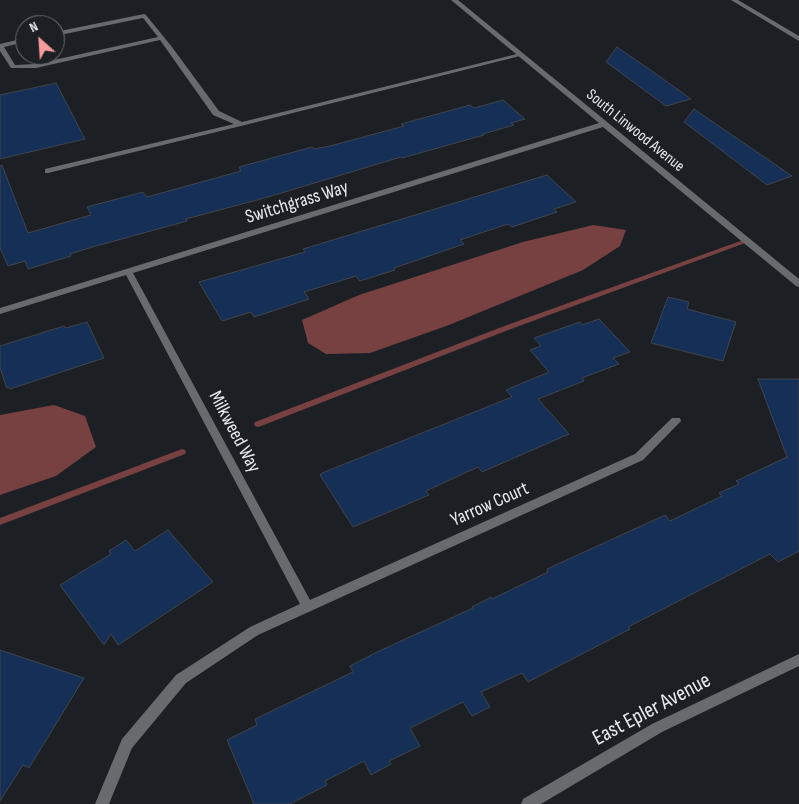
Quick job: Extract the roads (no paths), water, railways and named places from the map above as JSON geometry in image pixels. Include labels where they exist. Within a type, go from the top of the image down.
[{"type":"street","name":"South Linwood Avenue","points":[[454,0],[799,284]]},
{"type":"street","points":[[734,0],[799,38]]},
{"type":"street","points":[[65,32],[144,16],[216,113],[241,124]]},
{"type":"street","points":[[15,42],[0,46],[13,67],[36,66],[162,38]]},
{"type":"street","points":[[48,171],[521,55]]},
{"type":"street","name":"Switchgrass Way","points":[[0,311],[128,273],[604,124]]},
{"type":"street","name":"Milkweed Way","points":[[128,273],[308,607]]},
{"type":"street","name":"Yarrow Court","points":[[102,804],[126,744],[181,679],[254,631],[639,457],[676,421]]},
{"type":"street","name":"East Epler Avenue","points":[[528,804],[657,728],[799,660]]},
{"type":"waterway","points":[[258,424],[509,327],[746,241]]},
{"type":"waterway","points":[[0,522],[182,452]]}]
